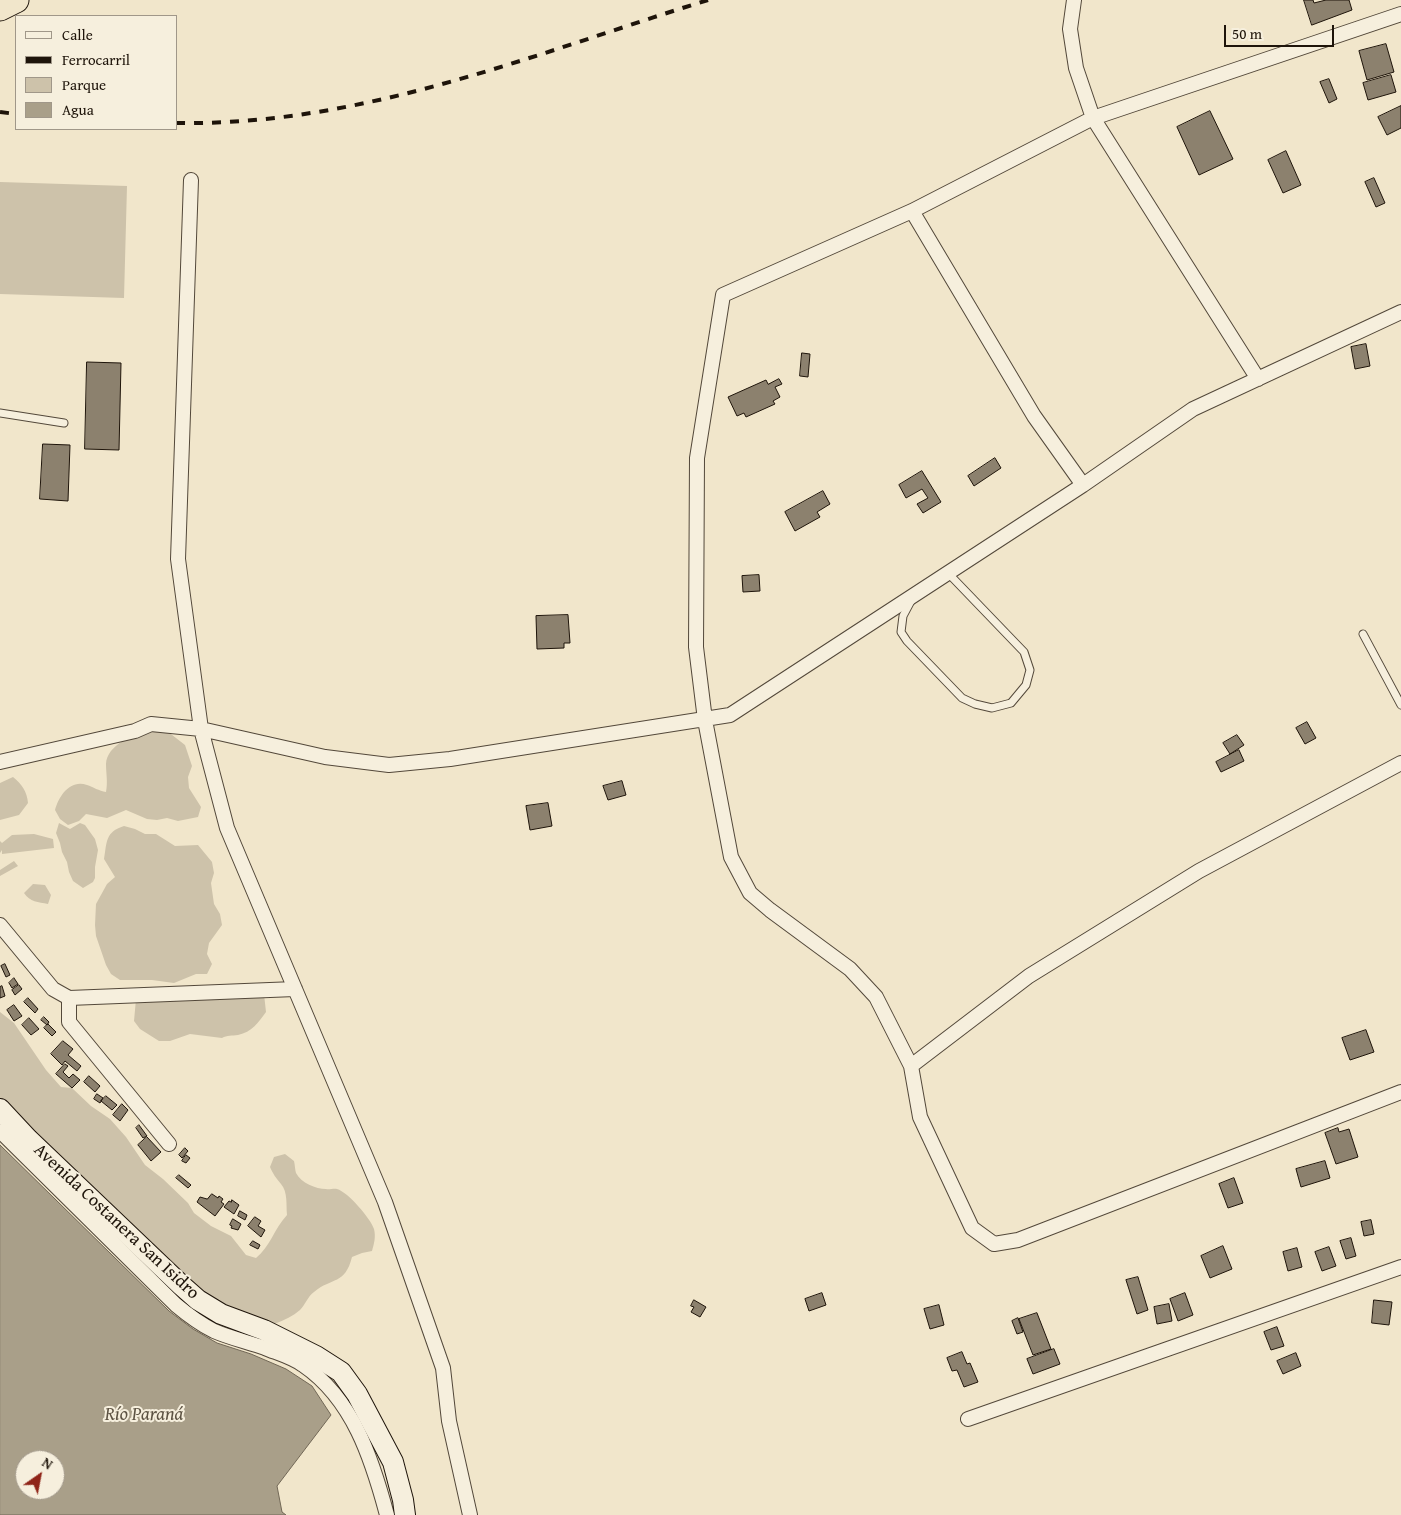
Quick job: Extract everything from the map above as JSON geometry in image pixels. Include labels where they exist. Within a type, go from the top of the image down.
[{"type":"highway","points":[[0,8],[16,0]]},
{"type":"main road","name":"Avenida Costanera San Isidro","points":[[0,1110],[35,1146],[198,1300],[221,1314],[264,1330],[316,1356],[341,1372],[357,1394],[393,1462],[405,1515]]},
{"type":"street","points":[[1074,0],[1070,29],[1076,68],[1093,118],[1258,380]]},
{"type":"street","points":[[1399,0],[1401,6]]},
{"type":"street","points":[[1401,14],[1093,118],[912,211],[723,295],[696,458],[696,647],[705,720],[731,857],[750,893],[850,969],[876,997],[911,1066],[920,1117],[972,1228],[994,1244],[1018,1240],[1401,1092]]},
{"type":"street","points":[[190,180],[178,559],[201,729],[227,828],[385,1202],[443,1368],[449,1421],[470,1515]]},
{"type":"street","points":[[912,211],[1034,416],[1084,485]]},
{"type":"street","points":[[0,762],[135,731],[151,724],[201,729],[325,757],[389,764],[450,759],[730,715],[1084,485],[1193,409],[1401,312]]},
{"type":"street","points":[[911,1066],[1037,971],[1198,871],[1401,763]]},
{"type":"street","points":[[0,925],[53,989],[69,998],[295,989]]},
{"type":"street","points":[[69,998],[69,1022],[169,1144]]},
{"type":"street","points":[[0,1131],[193,1320],[214,1331],[302,1364],[331,1389],[342,1402],[365,1446],[387,1515]]},
{"type":"street","points":[[968,1420],[1401,1267]]},
{"type":"lane","points":[[0,413],[64,423]]},
{"type":"lane","points":[[913,596],[903,616],[901,632],[907,641],[962,698],[975,704],[992,708],[1011,702],[1026,685],[1030,670],[1024,652],[948,573]]},
{"type":"lane","points":[[1363,634],[1401,705]]},
{"type":"green space","points":[[0,182],[127,186],[124,298],[0,294]]},
{"type":"green space","points":[[147,729],[158,732],[167,731],[185,745],[192,766],[188,777],[189,788],[201,807],[198,817],[178,821],[167,818],[157,820],[147,819],[126,810],[107,818],[86,814],[79,821],[68,825],[60,819],[55,810],[62,794],[75,784],[87,785],[106,792],[107,757],[116,746]]},
{"type":"green space","points":[[13,777],[24,788],[28,803],[19,815],[0,820],[0,783]]},
{"type":"green space","points":[[59,823],[70,829],[80,823],[85,825],[95,839],[98,850],[95,878],[93,882],[83,888],[73,881],[69,872],[56,833]]},
{"type":"green space","points":[[124,826],[145,834],[156,834],[175,846],[198,845],[212,862],[214,873],[211,883],[214,904],[220,914],[222,925],[209,943],[207,954],[212,964],[207,974],[196,974],[174,983],[152,980],[120,980],[111,974],[96,936],[96,904],[107,884],[115,877],[104,859],[108,838],[113,831]]},
{"type":"green space","points":[[34,834],[53,839],[54,848],[2,854],[2,850],[0,853],[0,841],[2,843],[12,835]]},
{"type":"green space","points":[[14,861],[18,866],[0,876],[0,870]]},
{"type":"green space","points":[[33,884],[45,885],[51,895],[48,904],[32,900],[26,896],[24,893]]},
{"type":"green space","points":[[264,994],[266,1012],[251,1029],[243,1034],[222,1038],[190,1034],[170,1041],[159,1041],[140,1029],[134,1021],[136,999]]},
{"type":"green space","points":[[0,1012],[14,1023],[46,1070],[61,1087],[72,1088],[91,1106],[110,1119],[126,1137],[145,1165],[188,1203],[194,1213],[211,1226],[231,1236],[246,1255],[256,1258],[261,1254],[287,1215],[285,1191],[270,1167],[274,1157],[285,1154],[294,1161],[298,1177],[309,1185],[342,1191],[358,1206],[374,1229],[375,1238],[372,1251],[352,1257],[346,1272],[342,1276],[314,1292],[300,1310],[289,1318],[249,1331],[0,1122]]},
{"type":"water","name":"Río Paraná","points":[[0,1145],[169,1311],[193,1329],[217,1343],[251,1354],[286,1369],[312,1386],[331,1415],[277,1486],[282,1512],[286,1515],[0,1515]]},
{"type":"building","points":[[1304,0],[1313,0],[1314,3],[1326,0],[1349,0],[1352,10],[1312,25]]},
{"type":"building","points":[[1386,44],[1394,72],[1367,80],[1359,51]]},
{"type":"building","points":[[1391,75],[1396,92],[1368,100],[1363,83]]},
{"type":"building","points":[[1329,79],[1337,99],[1329,103],[1320,82]]},
{"type":"building","points":[[1401,106],[1401,128],[1387,135],[1378,117]]},
{"type":"building","points":[[1210,111],[1233,159],[1199,175],[1177,127]]},
{"type":"building","points":[[1286,151],[1301,185],[1283,193],[1268,160]]},
{"type":"building","points":[[1374,178],[1385,203],[1376,207],[1365,182]]},
{"type":"building","points":[[1366,344],[1370,366],[1355,369],[1351,347]]},
{"type":"building","points":[[802,353],[810,354],[808,377],[800,376]]},
{"type":"building","points":[[87,362],[121,363],[119,450],[85,449]]},
{"type":"building","points":[[779,379],[782,384],[775,387],[780,397],[773,401],[775,404],[746,417],[744,413],[737,416],[728,397],[766,380],[768,384]]},
{"type":"building","points":[[43,444],[70,445],[68,501],[40,499]]},
{"type":"building","points":[[995,458],[1001,468],[974,486],[968,476]]},
{"type":"building","points":[[922,471],[941,502],[923,513],[917,504],[928,498],[922,489],[906,498],[899,485]]},
{"type":"building","points":[[823,491],[830,504],[817,512],[820,517],[795,531],[785,512]]},
{"type":"building","points":[[759,575],[760,591],[743,592],[742,576]]},
{"type":"building","points":[[568,615],[570,643],[564,643],[564,648],[537,649],[536,616]]},
{"type":"building","points":[[1307,722],[1316,738],[1305,744],[1296,728]]},
{"type":"building","points":[[1237,735],[1244,745],[1230,754],[1223,743]]},
{"type":"building","points":[[1239,750],[1244,761],[1221,772],[1216,762]]},
{"type":"building","points":[[622,781],[626,795],[608,800],[603,786]]},
{"type":"building","points":[[548,803],[552,826],[530,830],[526,806]]},
{"type":"building","points":[[5,964],[10,975],[6,977],[1,966]]},
{"type":"building","points":[[14,978],[18,984],[12,988],[9,983]]},
{"type":"building","points":[[19,985],[22,989],[15,995],[12,990]]},
{"type":"building","points":[[2,986],[5,996],[0,998],[0,987]]},
{"type":"building","points":[[28,998],[38,1009],[35,1013],[24,1002]]},
{"type":"building","points":[[14,1005],[22,1016],[14,1021],[7,1010]]},
{"type":"building","points":[[44,1017],[49,1022],[47,1025],[41,1020]]},
{"type":"building","points":[[29,1018],[39,1029],[31,1035],[22,1025]]},
{"type":"building","points":[[48,1024],[56,1032],[52,1036],[44,1028]]},
{"type":"building","points":[[1366,1030],[1374,1052],[1350,1060],[1342,1038]]},
{"type":"building","points":[[63,1041],[73,1049],[68,1055],[81,1066],[77,1071],[65,1061],[62,1065],[51,1054]]},
{"type":"building","points":[[65,1064],[68,1066],[63,1072],[69,1078],[73,1074],[80,1080],[72,1088],[56,1074]]},
{"type":"building","points":[[89,1076],[100,1086],[95,1092],[84,1082]]},
{"type":"building","points":[[97,1094],[103,1098],[100,1103],[94,1099]]},
{"type":"building","points":[[106,1096],[117,1105],[112,1110],[101,1101]]},
{"type":"building","points":[[122,1104],[128,1110],[120,1121],[113,1115]]},
{"type":"building","points":[[139,1125],[147,1136],[143,1138],[136,1128]]},
{"type":"building","points":[[1338,1128],[1339,1132],[1349,1129],[1358,1157],[1336,1164],[1325,1133]]},
{"type":"building","points":[[147,1137],[161,1152],[151,1161],[138,1145]]},
{"type":"building","points":[[185,1148],[188,1151],[182,1158],[179,1155]]},
{"type":"building","points":[[186,1155],[190,1158],[186,1163],[182,1161]]},
{"type":"building","points":[[1325,1161],[1330,1178],[1301,1187],[1296,1169]]},
{"type":"building","points":[[179,1175],[191,1185],[188,1188],[176,1178]]},
{"type":"building","points":[[1234,1178],[1243,1203],[1228,1208],[1219,1184]]},
{"type":"building","points":[[212,1194],[223,1199],[221,1202],[224,1204],[215,1216],[197,1202],[200,1197],[207,1199]]},
{"type":"building","points":[[232,1200],[239,1205],[234,1214],[224,1207]]},
{"type":"building","points":[[240,1211],[247,1215],[245,1220],[238,1216]]},
{"type":"building","points":[[255,1217],[261,1221],[258,1226],[265,1230],[261,1237],[248,1226]]},
{"type":"building","points":[[233,1219],[241,1224],[238,1230],[231,1228],[232,1226],[230,1225]]},
{"type":"building","points":[[1371,1220],[1374,1234],[1364,1236],[1361,1222]]},
{"type":"building","points":[[1351,1238],[1356,1256],[1346,1259],[1340,1241]]},
{"type":"building","points":[[253,1241],[260,1245],[258,1249],[250,1245]]},
{"type":"building","points":[[1223,1246],[1232,1269],[1210,1278],[1201,1256]]},
{"type":"building","points":[[1329,1247],[1336,1266],[1322,1271],[1315,1252]]},
{"type":"building","points":[[1297,1248],[1302,1267],[1288,1271],[1283,1252]]},
{"type":"building","points":[[1138,1277],[1148,1310],[1137,1314],[1126,1280]]},
{"type":"building","points":[[822,1293],[826,1305],[809,1311],[805,1299]]},
{"type":"building","points":[[1185,1293],[1193,1315],[1178,1321],[1170,1299]]},
{"type":"building","points":[[694,1300],[706,1307],[700,1317],[691,1312],[694,1307],[691,1306]]},
{"type":"building","points":[[1374,1300],[1392,1302],[1389,1325],[1372,1323]]},
{"type":"building","points":[[1169,1304],[1172,1321],[1157,1324],[1154,1307]]},
{"type":"building","points":[[939,1305],[944,1325],[930,1329],[924,1309]]},
{"type":"building","points":[[1037,1313],[1051,1349],[1033,1355],[1019,1319]]},
{"type":"building","points":[[1018,1318],[1023,1332],[1017,1334],[1012,1321]]},
{"type":"building","points":[[1277,1327],[1284,1346],[1271,1350],[1264,1332]]},
{"type":"building","points":[[1054,1349],[1060,1364],[1033,1374],[1027,1359]]},
{"type":"building","points":[[962,1352],[967,1364],[970,1363],[978,1382],[964,1387],[957,1370],[952,1371],[947,1358]]},
{"type":"building","points":[[1296,1353],[1301,1366],[1283,1374],[1277,1361]]},
{"type":"railway","points":[[178,123],[245,121],[313,113],[380,100],[512,63],[708,0]]},
{"type":"railway","points":[[0,112],[15,114]]}]
